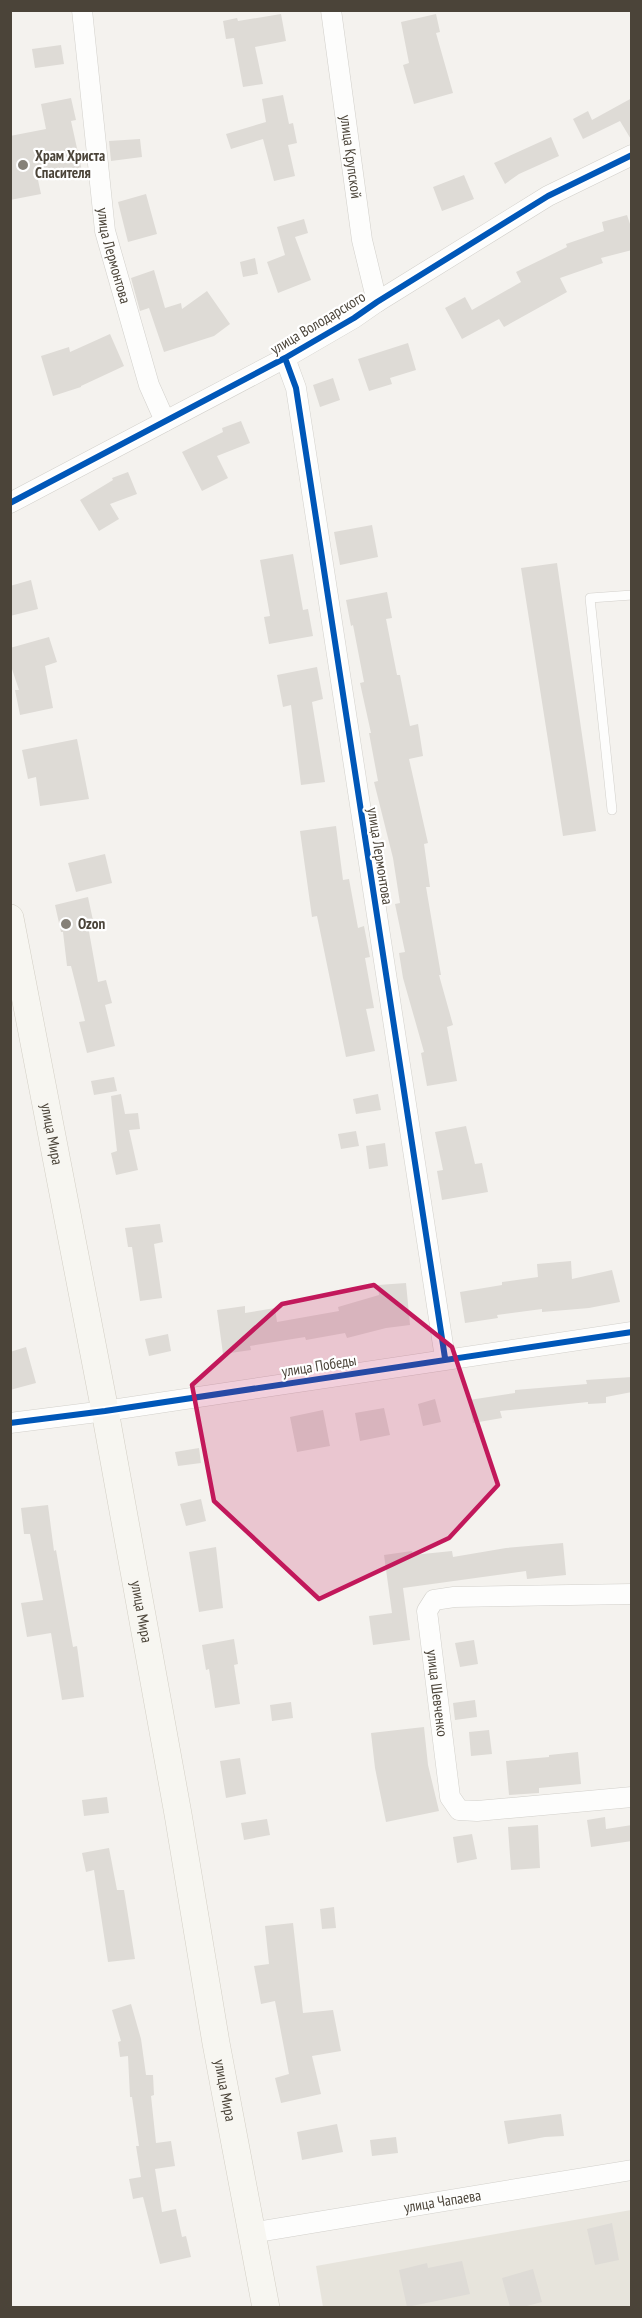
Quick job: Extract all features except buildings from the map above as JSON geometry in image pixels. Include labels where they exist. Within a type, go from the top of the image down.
[{"type":"main road","name":"улица Мира","points":[[10,918],[105,1411],[266,2307]]},
{"type":"street","name":"улица Лермонтова","points":[[82,10],[105,231],[146,376],[165,421]]},
{"type":"street","name":"улица Крупской","points":[[331,10],[362,240],[377,302]]},
{"type":"street","name":"улица Володарского","points":[[10,502],[285,358],[354,318],[548,196],[632,155]]},
{"type":"street","name":"улица Лермонтова","points":[[285,358],[296,388],[445,1359]]},
{"type":"street","name":"улица Победы","points":[[10,1423],[105,1411],[632,1332]]},
{"type":"street","name":"улица Шевченко","points":[[632,1594],[454,1597],[434,1600],[427,1611],[450,1797],[459,1810],[477,1811],[632,1797]]},
{"type":"street","name":"улица Чапаева","points":[[252,2233],[632,2170]]},
{"type":"lane","points":[[612,810],[590,598],[632,595]]},
{"type":"highlighted area","points":[[374,1285],[452,1347],[498,1485],[449,1538],[319,1599],[214,1501],[192,1385],[282,1304]]},
{"type":"shaded area","points":[[631,2210],[631,2307],[323,2307],[316,2266]]},
{"type":"cycle path","points":[[10,503],[285,358],[354,318],[548,196],[632,155]]},
{"type":"cycle path","points":[[285,358],[296,388],[445,1358]]},
{"type":"cycle path","points":[[10,1423],[105,1411],[632,1332]]},
{"type":"place","name":"Храм Христа Спасителя","points":[[23,165]]},
{"type":"place","name":"Ozon","points":[[66,924]]}]
